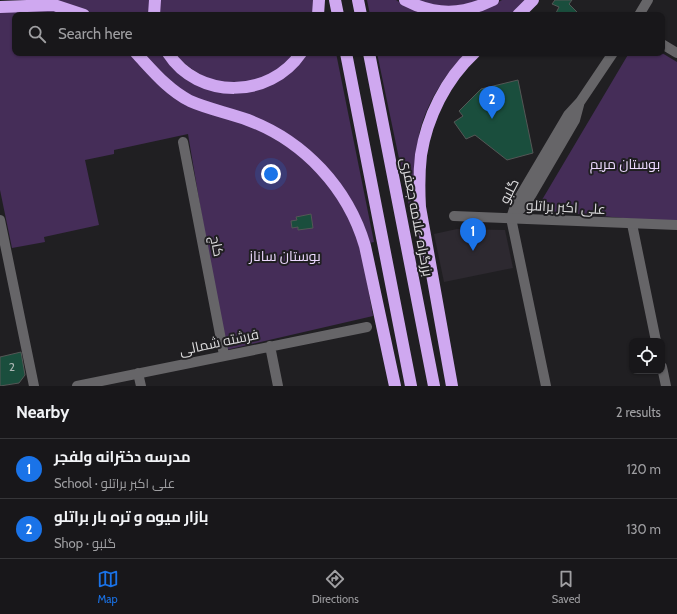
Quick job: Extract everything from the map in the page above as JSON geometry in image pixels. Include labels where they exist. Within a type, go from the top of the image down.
[{"type":"highway","points":[[0,7],[16,0]]},
{"type":"highway","points":[[154,12],[155,0]]},
{"type":"highway","points":[[318,12],[319,0]]},
{"type":"highway","points":[[335,0],[337,12]]},
{"type":"highway","points":[[358,0],[360,12]]},
{"type":"highway","points":[[405,0],[419,7],[432,11],[444,12],[474,8],[493,0]]},
{"type":"highway","points":[[521,12],[533,0]]},
{"type":"highway","points":[[0,7],[54,5],[75,12]]},
{"type":"highway","points":[[139,56],[167,85],[190,100],[247,119],[281,135],[309,156],[336,186],[355,218],[364,241],[395,386]]},
{"type":"highway","points":[[170,56],[178,66],[194,78],[214,86],[236,89],[263,84],[293,64],[299,56]]},
{"type":"highway","points":[[347,56],[410,386]]},
{"type":"highway","name":"بزرگراه علامه جعفری","points":[[370,56],[434,386]]},
{"type":"highway","points":[[452,386],[420,207],[419,180],[421,155],[430,120],[452,78],[471,56]]},
{"type":"street","points":[[640,12],[648,0]]},
{"type":"street","points":[[665,46],[677,53]]},
{"type":"street","name":"گلبو","points":[[511,218],[526,204],[575,120],[580,102],[611,56]]},
{"type":"street","name":"کاج","points":[[182,142],[224,356]]},
{"type":"street","name":"علی اکبر براتلو","points":[[454,216],[677,225]]},
{"type":"street","points":[[511,218],[546,386]]},
{"type":"street","points":[[0,220],[34,386]]},
{"type":"street","points":[[632,224],[655,338]]},
{"type":"street","name":"فرشته شمالی","points":[[77,386],[367,326]]},
{"type":"street","points":[[270,346],[278,386]]},
{"type":"street","points":[[138,373],[141,386]]},
{"type":"street","points":[[663,374],[666,386]]},
{"type":"shaded area","points":[[457,229],[505,230],[513,268],[444,282],[434,234]]},
{"type":"green space","points":[[30,0],[149,0],[149,12],[90,12],[86,10]]},
{"type":"green space","points":[[159,0],[315,0],[313,12],[159,12]]},
{"type":"green space","points":[[367,0],[396,0],[402,4],[424,12],[369,12]]},
{"type":"green space","points":[[414,0],[484,0],[477,3],[442,8]]},
{"type":"green space","points":[[502,0],[527,0],[513,12],[470,12],[495,4]]},
{"type":"green space","name":"بوستان ساناز","points":[[6,11],[62,12],[12,12],[12,56],[132,56],[159,84],[260,130],[303,157],[333,190],[356,229],[373,316],[226,350],[188,134],[114,150],[114,154],[85,160],[99,225],[44,237],[45,242],[12,248],[0,190],[0,13]]},
{"type":"green space","name":"بوستان مریم","points":[[665,55],[677,62],[677,223],[536,210],[627,56]]},
{"type":"green space","points":[[144,56],[164,56],[234,94],[303,59],[305,56],[337,56],[374,242],[369,243],[318,160],[184,93]]},
{"type":"green space","points":[[177,56],[293,56],[281,68],[272,74],[248,82],[236,83],[225,83],[203,76]]},
{"type":"green space","points":[[378,56],[463,56],[443,80],[431,102],[422,124],[416,154],[410,211]]},
{"type":"building","points":[[555,0],[572,0],[569,4],[577,12],[556,12],[559,7],[552,4]]},
{"type":"building","points":[[518,80],[533,153],[507,160],[475,135],[466,139],[454,122],[463,116],[459,111],[481,89]]},
{"type":"building","points":[[311,214],[313,228],[298,230],[298,227],[292,228],[291,221],[297,220],[296,217]]},
{"type":"building","points":[[21,352],[25,375],[19,383],[0,386],[0,357]]},
{"type":"place","name":"بازار میوه و تره بار براتلو","points":[[492,119]]},
{"type":"place","name":"مدرسه دخترانه ولفجر","points":[[473,251]]}]
